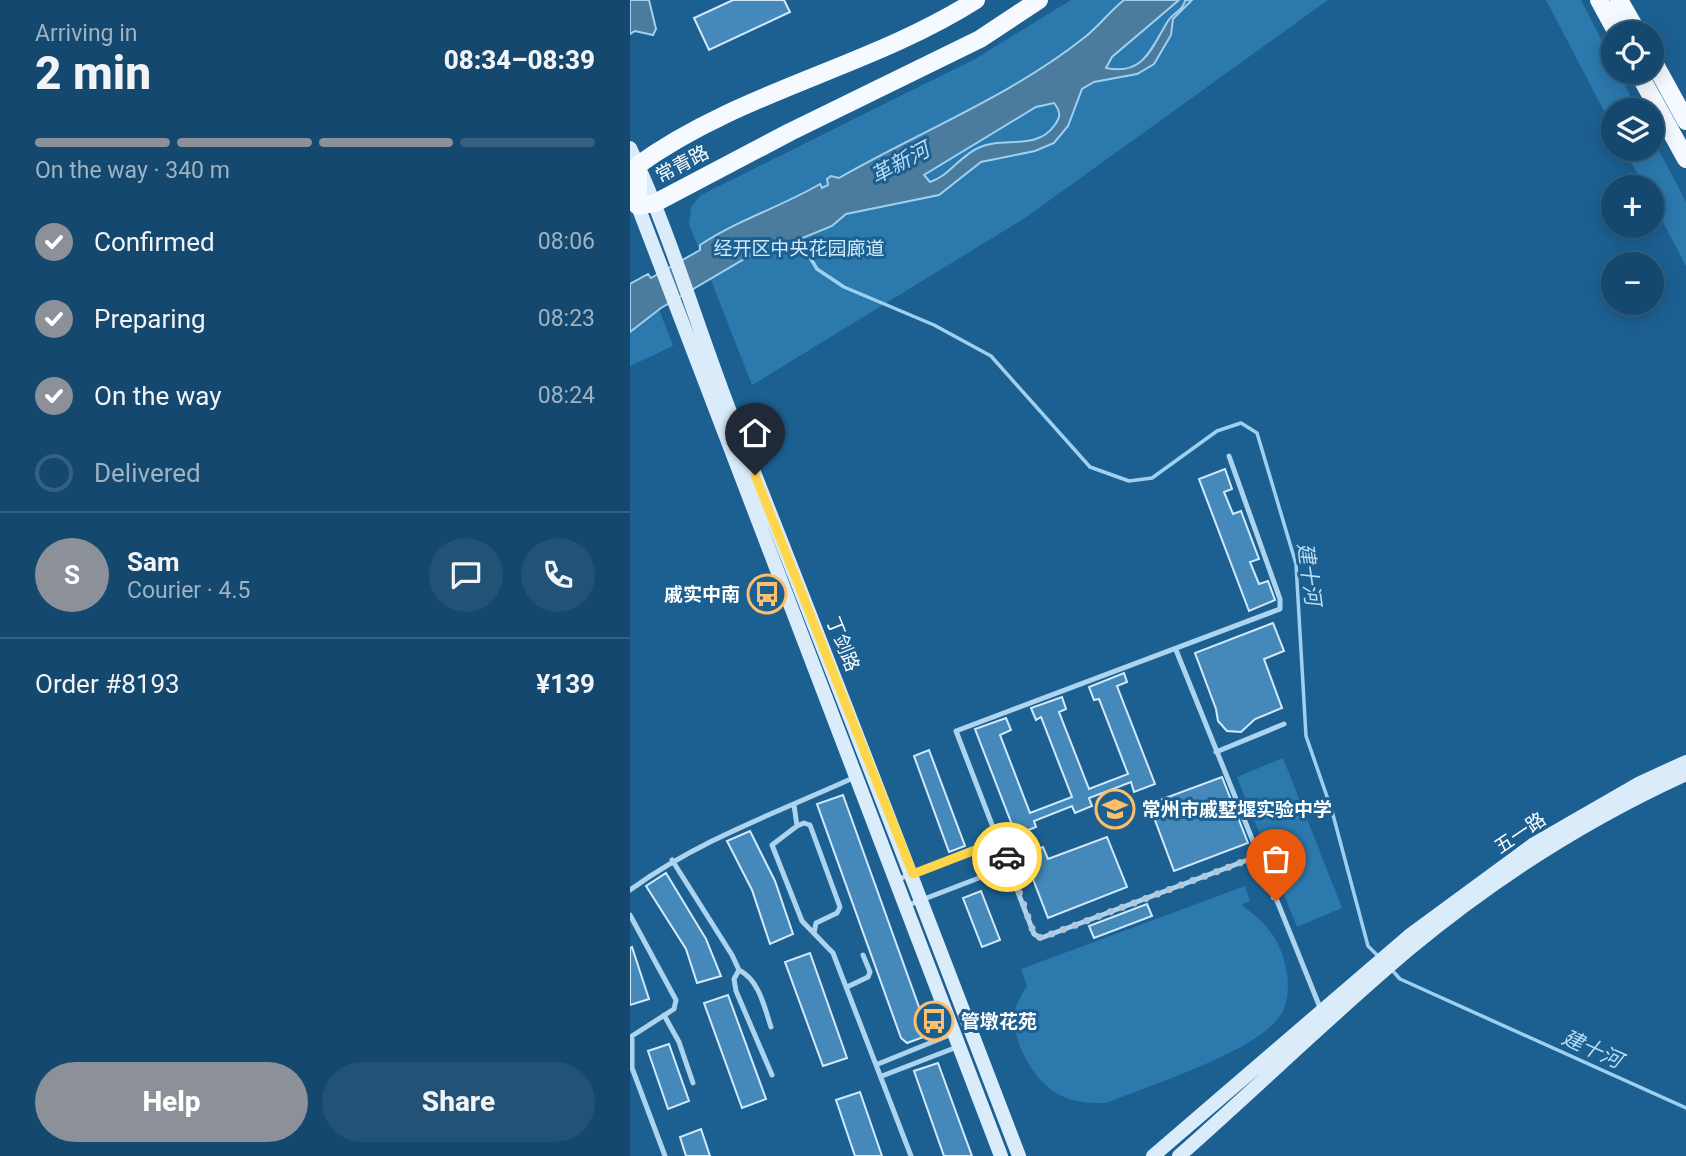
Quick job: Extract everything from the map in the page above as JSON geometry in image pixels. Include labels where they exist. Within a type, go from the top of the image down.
[{"type":"main road","name":"常青路","points":[[976,0],[922,32],[774,93],[663,147],[638,165],[646,204],[980,39],[1039,0]]},
{"type":"main road","points":[[1599,0],[1610,21]]},
{"type":"main road","points":[[1619,0],[1631,21]]},
{"type":"main road","points":[[1664,81],[1686,121]]},
{"type":"main road","points":[[1645,84],[1686,159]]},
{"type":"main road","points":[[630,148],[638,165]]},
{"type":"main road","name":"丁剑路","points":[[630,186],[646,204],[672,251],[725,398],[913,874],[1019,1156]]},
{"type":"main road","name":"丁剑路","points":[[646,204],[659,259],[710,401],[1001,1156]]},
{"type":"main road","name":"五一路","points":[[1153,1156],[1322,1012],[1534,844],[1640,783],[1686,761]]},
{"type":"main road","name":"五一路","points":[[1179,1156],[1385,964],[1535,856],[1644,793],[1686,774]]},
{"type":"lane","points":[[1229,456],[1280,600],[1280,609],[956,731],[1001,840],[1034,934],[1041,938],[1258,856]]},
{"type":"lane","points":[[1176,650],[1322,1012]]},
{"type":"lane","points":[[1216,751],[1284,724]]},
{"type":"lane","points":[[630,890],[672,860],[717,837],[856,777]]},
{"type":"lane","points":[[794,805],[797,826]]},
{"type":"lane","points":[[814,933],[816,923],[837,913],[840,907],[810,825],[804,823],[772,845],[802,921],[833,953],[878,1064],[911,1156]]},
{"type":"lane","points":[[896,880],[1001,840]]},
{"type":"lane","points":[[672,860],[739,970],[749,975],[755,983],[772,1027]]},
{"type":"lane","points":[[906,905],[1010,866]]},
{"type":"lane","points":[[630,915],[673,990],[676,1000],[674,1009],[632,1036],[632,1068],[665,1156]]},
{"type":"lane","points":[[847,987],[868,977],[870,972],[863,955]]},
{"type":"lane","points":[[739,970],[734,979],[736,991],[772,1075]]},
{"type":"lane","points":[[664,1015],[679,1042],[693,1083]]},
{"type":"lane","points":[[878,1064],[957,1040]]},
{"type":"lane","points":[[882,1076],[957,1040]]},
{"type":"green space","name":"经开区中央花园廊道","points":[[1071,0],[1328,0],[1025,218],[752,385],[689,224],[691,207],[701,195],[975,59]]},
{"type":"green space","points":[[1546,0],[1581,0],[1601,39],[1601,84],[1624,84],[1632,98],[1601,98],[1601,105]]},
{"type":"green space","points":[[1664,160],[1686,202],[1686,266],[1664,224],[1664,175],[1638,175],[1631,161]]},
{"type":"green space","points":[[653,294],[673,346],[630,366],[630,310]]},
{"type":"green space","points":[[1283,758],[1342,908],[1297,927],[1237,777]]},
{"type":"green space","points":[[1245,886],[1250,901],[1241,905],[1271,932],[1284,959],[1287,975],[1288,993],[1285,1005],[1280,1016],[1267,1029],[1226,1055],[1107,1103],[1069,1099],[1044,1084],[1028,1064],[1015,1028],[1016,1008],[1027,986],[1021,969]]},
{"type":"water","points":[[630,0],[649,0],[656,29],[653,35],[635,31],[630,34]]},
{"type":"water","name":"革新河","points":[[1124,0],[1179,0],[1112,57],[1106,68],[1130,68],[1139,63],[1152,49],[1168,21],[1183,6],[1185,0],[1192,0],[1173,19],[1171,35],[1154,64],[1137,74],[1094,82],[1082,89],[1068,126],[1054,143],[1035,151],[981,162],[939,195],[846,214],[832,226],[788,244],[773,242],[661,308],[630,332],[630,284],[648,274],[651,278],[700,250],[700,245],[729,228],[820,184],[822,188],[828,185],[827,179],[831,176],[839,178],[996,95],[1057,58],[1085,37]],"holes":[[[1054,103],[1059,117],[1047,134],[1028,141],[987,145],[971,152],[937,179],[930,182],[924,175],[1036,107]]]},
{"type":"building","points":[[733,0],[784,0],[790,12],[709,50],[694,18]]},
{"type":"building","points":[[1225,469],[1232,489],[1224,492],[1233,514],[1241,511],[1259,559],[1250,562],[1259,584],[1268,581],[1275,600],[1249,611],[1199,479]]},
{"type":"building","points":[[1273,623],[1284,651],[1264,659],[1282,708],[1255,719],[1241,732],[1227,731],[1218,721],[1195,653]]},
{"type":"building","points":[[1124,673],[1127,682],[1117,686],[1155,784],[1134,792],[1131,782],[1089,798],[1092,806],[1075,813],[1072,806],[1034,821],[1036,827],[1026,831],[1034,850],[1043,847],[1048,859],[1107,837],[1127,887],[1048,918],[975,729],[1006,718],[1011,730],[1000,735],[1030,813],[1072,797],[1041,717],[1036,720],[1031,708],[1062,697],[1066,709],[1059,712],[1089,789],[1128,774],[1099,699],[1094,700],[1089,687]]},
{"type":"building","points":[[929,750],[965,846],[949,852],[914,756]]},
{"type":"building","points":[[1222,777],[1248,843],[1174,871],[1149,804]]},
{"type":"building","points":[[843,795],[929,1035],[907,1043],[901,1038],[817,804]]},
{"type":"building","points":[[750,831],[775,881],[793,934],[770,944],[752,890],[727,841]]},
{"type":"building","points":[[666,873],[706,939],[721,976],[697,983],[686,949],[646,886]]},
{"type":"building","points":[[981,891],[1000,940],[982,947],[963,898]]},
{"type":"building","points":[[1147,904],[1152,916],[1094,938],[1089,926]]},
{"type":"building","points":[[632,947],[649,999],[630,1005],[630,948]]},
{"type":"building","points":[[810,953],[847,1058],[823,1066],[785,962]]},
{"type":"building","points":[[728,995],[766,1099],[742,1108],[704,1003]]},
{"type":"building","points":[[669,1044],[689,1101],[668,1109],[648,1051]]},
{"type":"building","points":[[938,1063],[972,1156],[944,1156],[914,1071]]},
{"type":"building","points":[[860,1092],[882,1156],[855,1156],[836,1100]]},
{"type":"building","points":[[701,1129],[710,1156],[686,1156],[680,1137]]},
{"type":"waterway","name":"建十河","points":[[798,238],[817,269],[844,287],[934,325],[991,356],[1090,467],[1129,481],[1152,478],[1217,431],[1241,423],[1257,433],[1296,564],[1306,736],[1332,811],[1368,946],[1379,957]]},
{"type":"waterway","name":"建十河","points":[[1392,970],[1400,979],[1686,1108]]},
{"type":"way so far","points":[[1007,857],[1034,934],[1041,938],[1258,856],[1276,901]]},
{"type":"place","name":"戚实中南","points":[[767,594]]},
{"type":"place","name":"常州市戚墅堰实验中学","points":[[1115,809]]},
{"type":"place","name":"管墩花苑","points":[[934,1021]]},
{"type":"route","points":[[755,475],[913,874],[1001,840],[1007,857]]}]
